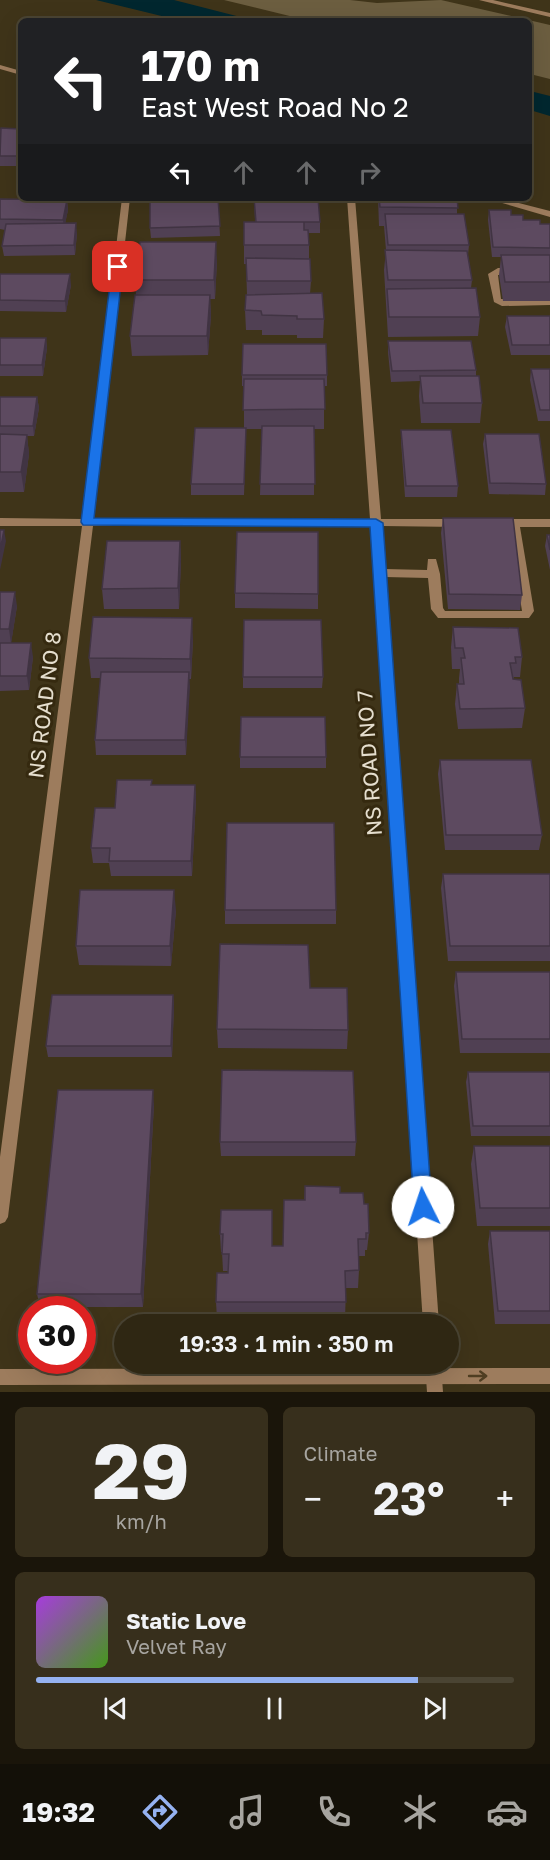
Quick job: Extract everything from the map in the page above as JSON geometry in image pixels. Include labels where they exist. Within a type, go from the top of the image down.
[{"type":"street","points":[[483,0],[550,15]]},
{"type":"street","points":[[0,68],[18,72]]},
{"type":"street","name":"NS ROAD NO 8","points":[[0,1217],[88,522],[126,201]]},
{"type":"street","name":"NS ROAD NO 7","points":[[351,201],[380,573],[430,1314]]},
{"type":"street","points":[[500,201],[550,214]]},
{"type":"street","points":[[529,271],[494,272],[497,300],[501,303],[550,302]]},
{"type":"street","points":[[0,522],[550,523]]},
{"type":"street","points":[[380,573],[433,568],[437,609],[442,615],[525,615],[528,611],[514,523]]},
{"type":"street","points":[[0,1377],[550,1376]]},
{"type":"shaded area","points":[[224,0],[350,0],[377,3],[441,0],[519,18],[298,18]]},
{"type":"shaded area","points":[[532,21],[550,25],[550,79],[532,74]]},
{"type":"water","points":[[96,0],[174,0],[244,18],[170,18]]},
{"type":"water","points":[[532,92],[550,96],[550,116],[532,111]]},
{"type":"building","points":[[1,128],[18,129],[18,156],[0,156]]},
{"type":"building","points":[[0,199],[67,201],[63,220],[0,219]]},
{"type":"building","points":[[150,201],[218,201],[220,226],[150,228]]},
{"type":"building","points":[[254,201],[318,201],[320,222],[256,222]]},
{"type":"building","points":[[379,201],[457,201],[458,208],[380,207]]},
{"type":"building","points":[[489,210],[511,210],[511,215],[523,215],[523,220],[540,220],[540,224],[550,224],[550,248],[493,247]]},
{"type":"building","points":[[385,214],[464,214],[469,245],[388,245]]},
{"type":"building","points":[[244,222],[304,222],[304,230],[308,230],[309,245],[244,245]]},
{"type":"building","points":[[76,223],[74,245],[2,246],[6,224]]},
{"type":"building","points":[[140,242],[216,242],[214,280],[135,280]]},
{"type":"building","points":[[385,250],[467,251],[472,280],[388,280]]},
{"type":"building","points":[[501,255],[550,255],[550,282],[505,282]]},
{"type":"building","points":[[246,258],[310,259],[311,281],[247,281]]},
{"type":"building","points":[[0,274],[70,274],[65,301],[0,300]]},
{"type":"building","points":[[476,288],[480,317],[389,317],[387,289]]},
{"type":"building","points":[[322,293],[324,319],[297,319],[297,316],[262,315],[261,311],[245,310],[246,295]]},
{"type":"building","points":[[135,295],[210,295],[207,336],[130,336]]},
{"type":"building","points":[[507,316],[550,316],[550,345],[512,345]]},
{"type":"building","points":[[0,338],[46,338],[42,365],[0,365]]},
{"type":"building","points":[[388,341],[471,341],[476,370],[392,371]]},
{"type":"building","points":[[243,344],[326,344],[327,375],[242,375]]},
{"type":"building","points":[[531,369],[550,369],[550,410],[540,410]]},
{"type":"building","points":[[420,376],[479,376],[482,403],[423,403]]},
{"type":"building","points":[[244,379],[324,379],[325,409],[243,410]]},
{"type":"building","points":[[0,397],[37,397],[33,426],[0,426]]},
{"type":"building","points":[[262,426],[314,426],[315,484],[260,484]]},
{"type":"building","points":[[195,428],[246,428],[244,484],[191,484]]},
{"type":"building","points":[[401,430],[451,430],[458,486],[406,486]]},
{"type":"building","points":[[0,434],[27,435],[21,472],[0,472]]},
{"type":"building","points":[[485,434],[539,434],[546,484],[490,483]]},
{"type":"building","points":[[443,518],[513,518],[522,595],[449,594]]},
{"type":"building","points":[[0,530],[4,530],[0,551]]},
{"type":"building","points":[[237,532],[318,532],[318,594],[235,593]]},
{"type":"building","points":[[107,541],[180,541],[178,588],[102,589]]},
{"type":"building","points":[[0,592],[15,592],[9,629],[0,629]]},
{"type":"building","points":[[93,617],[192,618],[190,659],[89,658]]},
{"type":"building","points":[[244,620],[321,620],[323,677],[243,677]]},
{"type":"building","points":[[453,627],[518,628],[522,657],[515,657],[516,663],[510,663],[513,679],[521,680],[525,708],[460,709],[457,684],[464,684],[461,658],[465,658],[463,648],[455,648]]},
{"type":"building","points":[[0,643],[31,643],[27,676],[0,676]]},
{"type":"building","points":[[101,672],[189,672],[185,740],[95,740]]},
{"type":"building","points":[[241,717],[325,717],[326,757],[240,757]]},
{"type":"building","points":[[440,760],[531,760],[542,835],[446,835]]},
{"type":"building","points":[[117,780],[152,780],[151,785],[195,785],[191,861],[109,861],[110,848],[91,848],[95,808],[115,808]]},
{"type":"building","points":[[227,823],[334,823],[336,910],[225,910]]},
{"type":"building","points":[[443,874],[550,874],[550,946],[450,946]]},
{"type":"building","points":[[80,890],[174,890],[170,946],[76,946]]},
{"type":"building","points":[[220,944],[308,945],[310,988],[347,988],[348,1030],[217,1029]]},
{"type":"building","points":[[456,972],[550,972],[550,1039],[462,1039]]},
{"type":"building","points":[[52,995],[173,995],[171,1046],[46,1046]]},
{"type":"building","points":[[222,1070],[353,1071],[356,1142],[220,1142]]},
{"type":"building","points":[[468,1072],[550,1072],[550,1126],[473,1126]]},
{"type":"building","points":[[58,1090],[153,1090],[141,1294],[37,1294]]},
{"type":"building","points":[[474,1146],[550,1146],[550,1208],[480,1208]]},
{"type":"building","points":[[305,1186],[340,1187],[340,1193],[363,1193],[364,1204],[368,1204],[369,1233],[366,1233],[366,1239],[358,1239],[359,1270],[345,1271],[346,1302],[216,1302],[217,1273],[228,1273],[229,1254],[222,1254],[221,1210],[272,1210],[272,1246],[283,1246],[284,1200],[305,1200]]},
{"type":"building","points":[[490,1231],[550,1231],[550,1311],[498,1311]]},
{"type":"route","points":[[118,267],[88,522],[376,523],[423,1207]]}]
